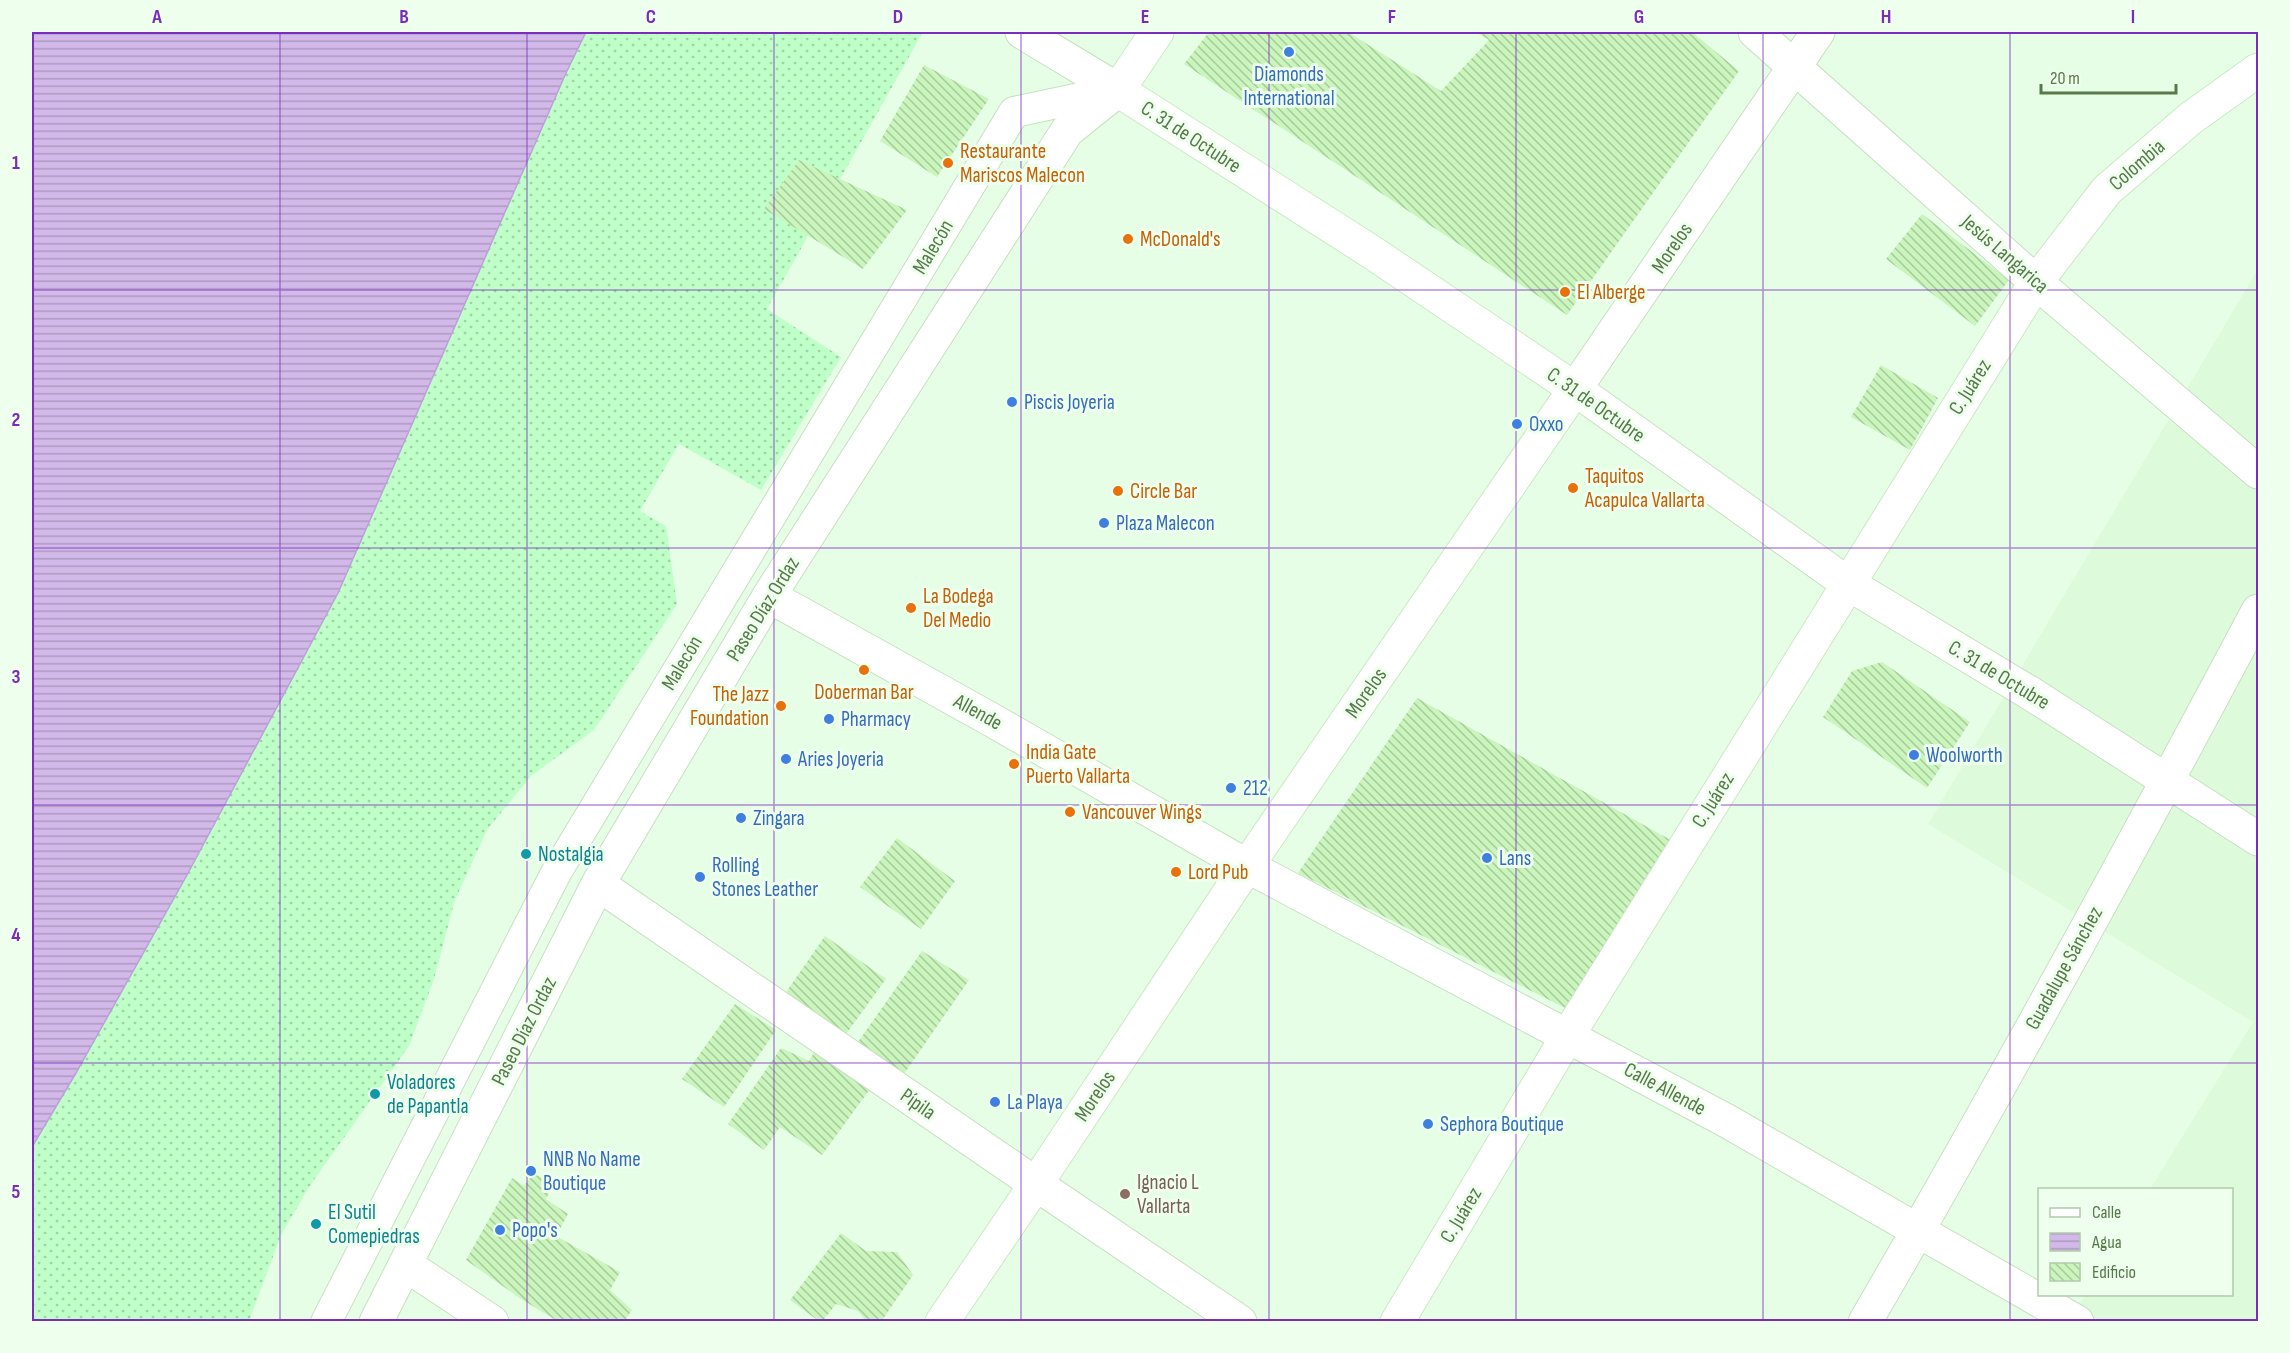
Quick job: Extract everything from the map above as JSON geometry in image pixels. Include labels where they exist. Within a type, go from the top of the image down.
[{"type":"street","name":"C. 31 de Octubre","points":[[1022,32],[1118,90],[1373,253],[1575,389],[1847,584],[2030,693],[2259,839]]},
{"type":"street","name":"Paseo Díaz Ordaz","points":[[376,1322],[598,884],[769,596],[1068,131],[1118,90],[1157,32]]},
{"type":"street","name":"Jesús Langarica","points":[[1755,32],[2036,282],[2259,472]]},
{"type":"street","name":"Morelos","points":[[942,1322],[1036,1185],[1247,866],[1818,32]]},
{"type":"street","name":"Colombia","points":[[2036,282],[2107,190],[2191,118],[2259,70]]},
{"type":"street","name":"Malecón","points":[[327,1322],[557,871],[1014,112],[1118,90]]},
{"type":"street","name":"C. Juárez","points":[[1397,1322],[1567,1037],[2036,282]]},
{"type":"street","name":"Allende","points":[[769,596],[1247,866]]},
{"type":"street","name":"Guadalupe Sánchez","points":[[1865,1322],[2168,781],[2259,611]]},
{"type":"street","name":"Calle Allende","points":[[1247,866],[1727,1121],[2077,1322]]},
{"type":"street","name":"Pípila","points":[[598,884],[1240,1322]]},
{"type":"street","points":[[406,1265],[492,1322]]},
{"type":"shaded area","points":[[2258,269],[2258,1321],[2069,1321],[2084,1296],[2233,1296],[2233,1188],[2151,1188],[2253,1022],[1928,824]]},
{"type":"sand","points":[[586,32],[923,32],[767,309],[841,357],[761,490],[679,444],[640,511],[666,526],[677,604],[594,730],[531,776],[487,830],[455,900],[434,979],[409,1046],[309,1187],[281,1235],[249,1321],[32,1322],[32,1147],[187,875],[338,593]]},
{"type":"water","points":[[32,32],[586,32],[338,593],[187,875],[32,1147]]},
{"type":"building","points":[[1209,32],[1348,32],[1441,91],[1489,40],[1475,32],[1692,32],[1739,71],[1567,315],[1184,64]]},
{"type":"building","points":[[924,65],[989,99],[937,177],[880,141]]},
{"type":"building","points":[[799,160],[907,210],[863,269],[764,209]]},
{"type":"building","points":[[1922,214],[2009,280],[1975,326],[1886,259]]},
{"type":"building","points":[[1881,365],[1938,398],[1910,450],[1851,417]]},
{"type":"building","name":"Woolworth","points":[[1882,662],[1970,722],[1927,788],[1823,717],[1852,671]]},
{"type":"building","name":"Lans","points":[[1417,698],[1676,843],[1565,1008],[1298,873]]},
{"type":"building","points":[[897,838],[955,881],[921,929],[860,887]]},
{"type":"building","points":[[825,936],[886,979],[844,1037],[784,995]]},
{"type":"building","points":[[922,951],[969,980],[902,1077],[858,1042]]},
{"type":"building","points":[[735,1004],[776,1030],[724,1107],[682,1079]]},
{"type":"building","points":[[820,1042],[876,1081],[822,1155],[780,1127],[764,1150],[728,1124],[781,1048],[809,1061]]},
{"type":"building","points":[[533,1174],[554,1182],[546,1199],[568,1214],[556,1236],[620,1272],[610,1290],[632,1310],[624,1322],[559,1322],[521,1299],[466,1260],[512,1178],[524,1186]]},
{"type":"building","points":[[841,1233],[866,1251],[897,1252],[913,1275],[881,1322],[867,1322],[858,1311],[836,1304],[820,1322],[790,1300]]},
{"type":"place","name":"Diamonds International","points":[[1289,52]]},
{"type":"place","name":"Restaurante Mariscos Malecon","points":[[948,163]]},
{"type":"place","name":"McDonald's","points":[[1128,239]]},
{"type":"place","name":"El Alberge","points":[[1565,292]]},
{"type":"place","name":"Piscis Joyeria","points":[[1012,402]]},
{"type":"place","name":"Oxxo","points":[[1517,424]]},
{"type":"place","name":"Taquitos Acapulca Vallarta","points":[[1573,488]]},
{"type":"place","name":"Circle Bar","points":[[1118,491]]},
{"type":"place","name":"Plaza Malecon","points":[[1104,523]]},
{"type":"place","name":"La Bodega Del Medio","points":[[911,608]]},
{"type":"place","name":"Doberman Bar","points":[[864,670]]},
{"type":"place","name":"The Jazz Foundation","points":[[781,706]]},
{"type":"place","name":"Pharmacy","points":[[829,719]]},
{"type":"place","name":"Woolworth","points":[[1914,755]]},
{"type":"place","name":"Aries Joyeria","points":[[786,759]]},
{"type":"place","name":"India Gate Puerto Vallarta","points":[[1014,764]]},
{"type":"place","name":"212","points":[[1231,788]]},
{"type":"place","name":"Vancouver Wings","points":[[1070,812]]},
{"type":"place","name":"Zingara","points":[[741,818]]},
{"type":"place","name":"Nostalgia","points":[[526,854]]},
{"type":"place","name":"Lans","points":[[1487,858]]},
{"type":"place","name":"Lord Pub","points":[[1176,872]]},
{"type":"place","name":"Rolling Stones Leather","points":[[700,877]]},
{"type":"place","name":"Voladores de Papantla","points":[[375,1094]]},
{"type":"place","name":"La Playa","points":[[995,1102]]},
{"type":"place","name":"Sephora Boutique","points":[[1428,1124]]},
{"type":"place","name":"NNB No Name Boutique","points":[[531,1171]]},
{"type":"place","name":"Ignacio L Vallarta","points":[[1125,1194]]},
{"type":"place","name":"El Sutil Comepiedras","points":[[316,1224]]},
{"type":"place","name":"Popo's","points":[[500,1230]]}]
